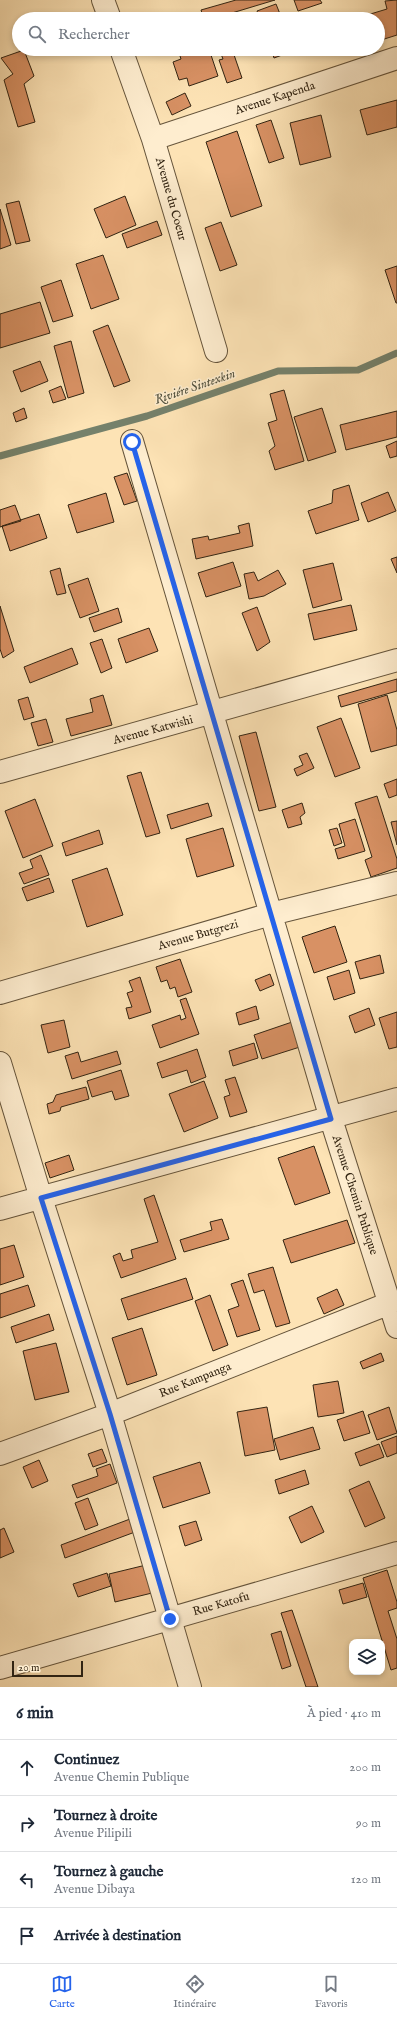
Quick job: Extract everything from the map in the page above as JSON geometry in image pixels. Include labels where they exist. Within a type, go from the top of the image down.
[{"type":"street","points":[[103,0],[107,12]]},
{"type":"street","name":"Avenue du Coeur","points":[[123,56],[153,139],[216,351]]},
{"type":"street","name":"Avenue Kapenda","points":[[153,139],[397,58]]},
{"type":"street","name":"Avenue Chemin Publique","points":[[132,442],[331,1119],[397,1327]]},
{"type":"street","name":"Avenue Katwishi","points":[[0,772],[211,714],[397,660]]},
{"type":"street","name":"Avenue Butgrezi","points":[[0,993],[270,914],[397,883]]},
{"type":"street","points":[[0,1063],[41,1198],[110,1414],[190,1687]]},
{"type":"street","points":[[0,1209],[331,1119],[397,1099]]},
{"type":"street","name":"Rue Kampanga","points":[[0,1454],[110,1414],[390,1303]]},
{"type":"street","name":"Rue Katofu","points":[[0,1668],[397,1553]]},
{"type":"building","points":[[236,0],[275,0],[235,12],[202,12],[201,10]]},
{"type":"building","points":[[294,0],[320,0],[322,3],[298,11]]},
{"type":"building","points":[[397,0],[397,35],[385,39],[385,12],[377,12],[387,9],[385,1]]},
{"type":"building","points":[[276,4],[279,12],[257,12]]},
{"type":"building","points":[[12,54],[12,56],[26,56],[34,76],[24,84],[35,122],[18,127],[4,80],[13,74],[1,58]]},
{"type":"building","points":[[180,56],[211,56],[218,76],[189,86],[187,78],[179,80],[173,62],[181,59]]},
{"type":"building","points":[[222,56],[234,56],[242,78],[227,83],[219,60],[223,59]]},
{"type":"building","points":[[185,93],[191,106],[172,115],[166,102]]},
{"type":"building","points":[[397,100],[397,127],[367,135],[360,110]]},
{"type":"building","points":[[321,115],[331,157],[300,165],[290,123]]},
{"type":"building","points":[[271,120],[284,158],[269,163],[256,125]]},
{"type":"building","points":[[237,131],[262,206],[231,217],[206,142]]},
{"type":"building","points":[[125,196],[136,225],[106,238],[94,209]]},
{"type":"building","points":[[19,201],[30,241],[16,244],[6,204]]},
{"type":"building","points":[[0,209],[11,245],[0,249]]},
{"type":"building","points":[[157,221],[162,235],[127,248],[122,234]]},
{"type":"building","points":[[221,222],[237,265],[220,271],[205,228]]},
{"type":"building","points":[[103,255],[119,299],[91,309],[76,264]]},
{"type":"building","points":[[397,266],[397,303],[396,303],[385,270]]},
{"type":"building","points":[[61,280],[73,316],[53,322],[41,287]]},
{"type":"building","points":[[40,302],[50,333],[0,348],[0,314]]},
{"type":"building","points":[[108,325],[130,381],[114,387],[93,331]]},
{"type":"building","points":[[71,341],[84,393],[68,398],[54,346]]},
{"type":"building","points":[[40,361],[48,381],[21,392],[13,371]]},
{"type":"building","points":[[61,386],[66,399],[53,403],[49,391]]},
{"type":"building","points":[[284,390],[304,461],[275,470],[269,451],[275,446],[268,423],[277,420],[270,394]]},
{"type":"building","points":[[24,408],[27,418],[16,422],[13,413]]},
{"type":"building","points":[[322,408],[336,452],[308,461],[294,417]]},
{"type":"building","points":[[397,411],[397,437],[346,450],[340,425]]},
{"type":"building","points":[[397,441],[397,456],[390,458],[386,446]]},
{"type":"building","points":[[127,473],[137,501],[124,505],[114,477]]},
{"type":"building","points":[[349,485],[359,520],[316,534],[308,511],[332,503],[333,490]]},
{"type":"building","points":[[388,492],[396,511],[368,522],[361,503]]},
{"type":"building","points":[[106,493],[114,522],[77,533],[68,505]]},
{"type":"building","points":[[15,505],[21,521],[0,527],[0,510]]},
{"type":"building","points":[[39,514],[47,538],[10,551],[2,526]]},
{"type":"building","points":[[249,523],[253,546],[196,559],[192,539],[208,536],[209,540],[240,533],[238,526]]},
{"type":"building","points":[[397,557],[397,573],[391,559]]},
{"type":"building","points":[[233,562],[241,586],[206,597],[198,573]]},
{"type":"building","points":[[333,563],[342,600],[313,608],[303,570]]},
{"type":"building","points":[[60,568],[66,593],[57,595],[50,571]]},
{"type":"building","points":[[278,570],[286,584],[264,596],[249,599],[244,574],[254,572],[258,581]]},
{"type":"building","points":[[88,578],[99,611],[80,618],[68,585]]},
{"type":"building","points":[[351,605],[357,630],[314,640],[308,614]]},
{"type":"building","points":[[0,606],[14,651],[3,658],[0,649]]},
{"type":"building","points":[[257,607],[270,642],[257,651],[242,613]]},
{"type":"building","points":[[118,608],[122,622],[94,632],[89,618]]},
{"type":"building","points":[[149,628],[158,651],[126,663],[118,639]]},
{"type":"building","points":[[102,639],[112,668],[101,673],[90,643]]},
{"type":"building","points":[[72,648],[78,664],[30,683],[24,667]]},
{"type":"building","points":[[397,679],[397,691],[341,707],[338,696]]},
{"type":"building","points":[[103,695],[112,725],[71,736],[66,719],[93,712],[90,699]]},
{"type":"building","points":[[387,695],[397,730],[397,745],[371,752],[358,704]]},
{"type":"building","points":[[28,697],[34,717],[24,720],[18,700]]},
{"type":"building","points":[[341,718],[360,768],[335,777],[317,727]]},
{"type":"building","points":[[46,719],[53,742],[38,746],[31,723]]},
{"type":"building","points":[[256,732],[276,807],[259,811],[239,736]]},
{"type":"building","points":[[307,753],[314,768],[297,776],[294,769],[303,765],[299,756]]},
{"type":"building","points":[[141,772],[160,833],[146,837],[127,776]]},
{"type":"building","points":[[397,779],[397,795],[389,798],[384,784]]},
{"type":"building","points":[[377,796],[397,859],[397,868],[371,877],[365,860],[372,857],[355,803]]},
{"type":"building","points":[[35,799],[53,846],[23,858],[5,811]]},
{"type":"building","points":[[208,803],[212,816],[171,829],[167,815]]},
{"type":"building","points":[[302,803],[305,813],[300,817],[302,824],[288,828],[282,810]]},
{"type":"building","points":[[355,819],[365,851],[338,859],[335,849],[345,846],[339,824]]},
{"type":"building","points":[[397,821],[397,845],[391,822]]},
{"type":"building","points":[[223,828],[234,866],[197,877],[186,839]]},
{"type":"building","points":[[337,828],[342,843],[334,846],[329,830]]},
{"type":"building","points":[[99,830],[103,844],[66,856],[62,843]]},
{"type":"building","points":[[41,855],[49,875],[24,884],[19,873],[33,868],[30,860]]},
{"type":"building","points":[[107,868],[123,915],[87,927],[72,880]]},
{"type":"building","points":[[49,878],[54,892],[27,901],[22,888]]},
{"type":"building","points":[[335,926],[347,962],[314,973],[302,937]]},
{"type":"building","points":[[380,955],[384,973],[360,979],[355,962]]},
{"type":"building","points":[[180,959],[192,992],[178,997],[175,987],[170,989],[167,980],[161,982],[156,967]]},
{"type":"building","points":[[349,970],[355,993],[334,1000],[327,977]]},
{"type":"building","points":[[270,974],[274,985],[260,991],[255,980]]},
{"type":"building","points":[[140,977],[151,1012],[129,1019],[126,1008],[132,1007],[127,993],[133,991],[129,981]]},
{"type":"building","points":[[186,998],[199,1034],[160,1048],[152,1025],[180,1015],[181,1020],[186,1018],[180,1000]]},
{"type":"building","points":[[256,1006],[259,1019],[239,1025],[236,1013]]},
{"type":"building","points":[[369,1008],[375,1025],[355,1033],[349,1016]]},
{"type":"building","points":[[397,1012],[397,1047],[389,1049],[379,1018]]},
{"type":"building","points":[[64,1020],[70,1047],[48,1053],[41,1025]]},
{"type":"building","points":[[295,1021],[303,1046],[262,1059],[254,1035]]},
{"type":"building","points":[[254,1043],[258,1058],[233,1066],[229,1051]]},
{"type":"building","points":[[197,1049],[206,1077],[191,1083],[187,1070],[162,1078],[157,1063]]},
{"type":"building","points":[[117,1051],[121,1064],[72,1079],[65,1056],[78,1052],[81,1062]]},
{"type":"building","points":[[121,1070],[129,1096],[115,1100],[112,1091],[92,1097],[87,1081]]},
{"type":"building","points":[[235,1077],[247,1112],[230,1117],[224,1097],[230,1095],[225,1080]]},
{"type":"building","points":[[204,1081],[218,1118],[184,1132],[169,1094]]},
{"type":"building","points":[[86,1087],[89,1099],[61,1107],[60,1111],[49,1114],[47,1104],[53,1102],[56,1095]]},
{"type":"building","points":[[314,1146],[330,1193],[295,1205],[278,1158]]},
{"type":"building","points":[[69,1155],[74,1170],[50,1178],[45,1163]]},
{"type":"building","points":[[154,1195],[176,1259],[121,1278],[113,1256],[120,1253],[123,1261],[133,1258],[131,1250],[158,1242],[144,1199]]},
{"type":"building","points":[[222,1219],[229,1239],[184,1252],[180,1240],[212,1230],[210,1222]]},
{"type":"building","points":[[347,1220],[355,1243],[291,1263],[283,1240]]},
{"type":"building","points":[[14,1245],[24,1277],[0,1285],[0,1249]]},
{"type":"building","points":[[273,1267],[290,1323],[276,1327],[264,1290],[254,1293],[248,1274]]},
{"type":"building","points":[[186,1278],[193,1299],[128,1320],[121,1299]]},
{"type":"building","points":[[243,1280],[260,1330],[237,1337],[228,1310],[239,1306],[231,1284]]},
{"type":"building","points":[[28,1285],[35,1306],[0,1318],[0,1294]]},
{"type":"building","points":[[337,1289],[344,1305],[324,1314],[317,1298]]},
{"type":"building","points":[[210,1295],[228,1345],[213,1351],[195,1301]]},
{"type":"building","points":[[49,1314],[54,1330],[16,1343],[11,1327]]},
{"type":"building","points":[[142,1328],[157,1375],[127,1385],[112,1338]]},
{"type":"building","points":[[56,1343],[69,1392],[35,1400],[23,1351]]},
{"type":"building","points":[[381,1353],[384,1361],[363,1369],[360,1362]]},
{"type":"building","points":[[338,1381],[344,1413],[318,1417],[313,1385]]},
{"type":"building","points":[[267,1407],[275,1450],[245,1456],[237,1412]]},
{"type":"building","points":[[389,1407],[397,1433],[377,1440],[368,1415]]},
{"type":"building","points":[[363,1411],[370,1433],[344,1441],[337,1420]]},
{"type":"building","points":[[313,1427],[320,1449],[280,1460],[274,1439]]},
{"type":"building","points":[[397,1436],[397,1453],[387,1457],[381,1442]]},
{"type":"building","points":[[379,1444],[384,1457],[360,1466],[355,1453]]},
{"type":"building","points":[[102,1449],[107,1462],[93,1467],[88,1454]]},
{"type":"building","points":[[39,1460],[48,1481],[32,1488],[23,1467]]},
{"type":"building","points":[[200,1462],[210,1493],[163,1508],[153,1477]]},
{"type":"building","points":[[110,1464],[117,1483],[77,1498],[72,1485],[98,1476],[96,1469]]},
{"type":"building","points":[[305,1470],[309,1484],[279,1494],[275,1480]]},
{"type":"building","points":[[369,1481],[385,1518],[365,1527],[349,1490]]},
{"type":"building","points":[[88,1498],[98,1525],[85,1530],[75,1503]]},
{"type":"building","points":[[312,1506],[324,1532],[301,1543],[289,1517]]},
{"type":"building","points":[[130,1519],[135,1532],[65,1558],[61,1545]]},
{"type":"building","points":[[196,1521],[202,1540],[185,1546],[179,1526]]},
{"type":"building","points":[[4,1528],[14,1552],[0,1558],[0,1530]]},
{"type":"building","points":[[146,1565],[152,1593],[115,1602],[109,1574]]},
{"type":"building","points":[[387,1570],[397,1602],[397,1608],[388,1611],[397,1639],[397,1668],[391,1670],[385,1650],[385,1639],[382,1639],[363,1578]]},
{"type":"building","points":[[107,1573],[111,1586],[78,1597],[73,1584]]},
{"type":"building","points":[[363,1583],[367,1597],[343,1604],[339,1590]]},
{"type":"building","points":[[292,1610],[318,1687],[306,1687],[281,1613]]},
{"type":"building","points":[[281,1631],[291,1666],[282,1669],[271,1634]]},
{"type":"waterway","name":"Riviére Sintexkin","points":[[0,456],[147,416],[278,371],[358,370],[397,353]]},
{"type":"route","points":[[132,442],[331,1119],[41,1198],[110,1414],[170,1619]]}]
